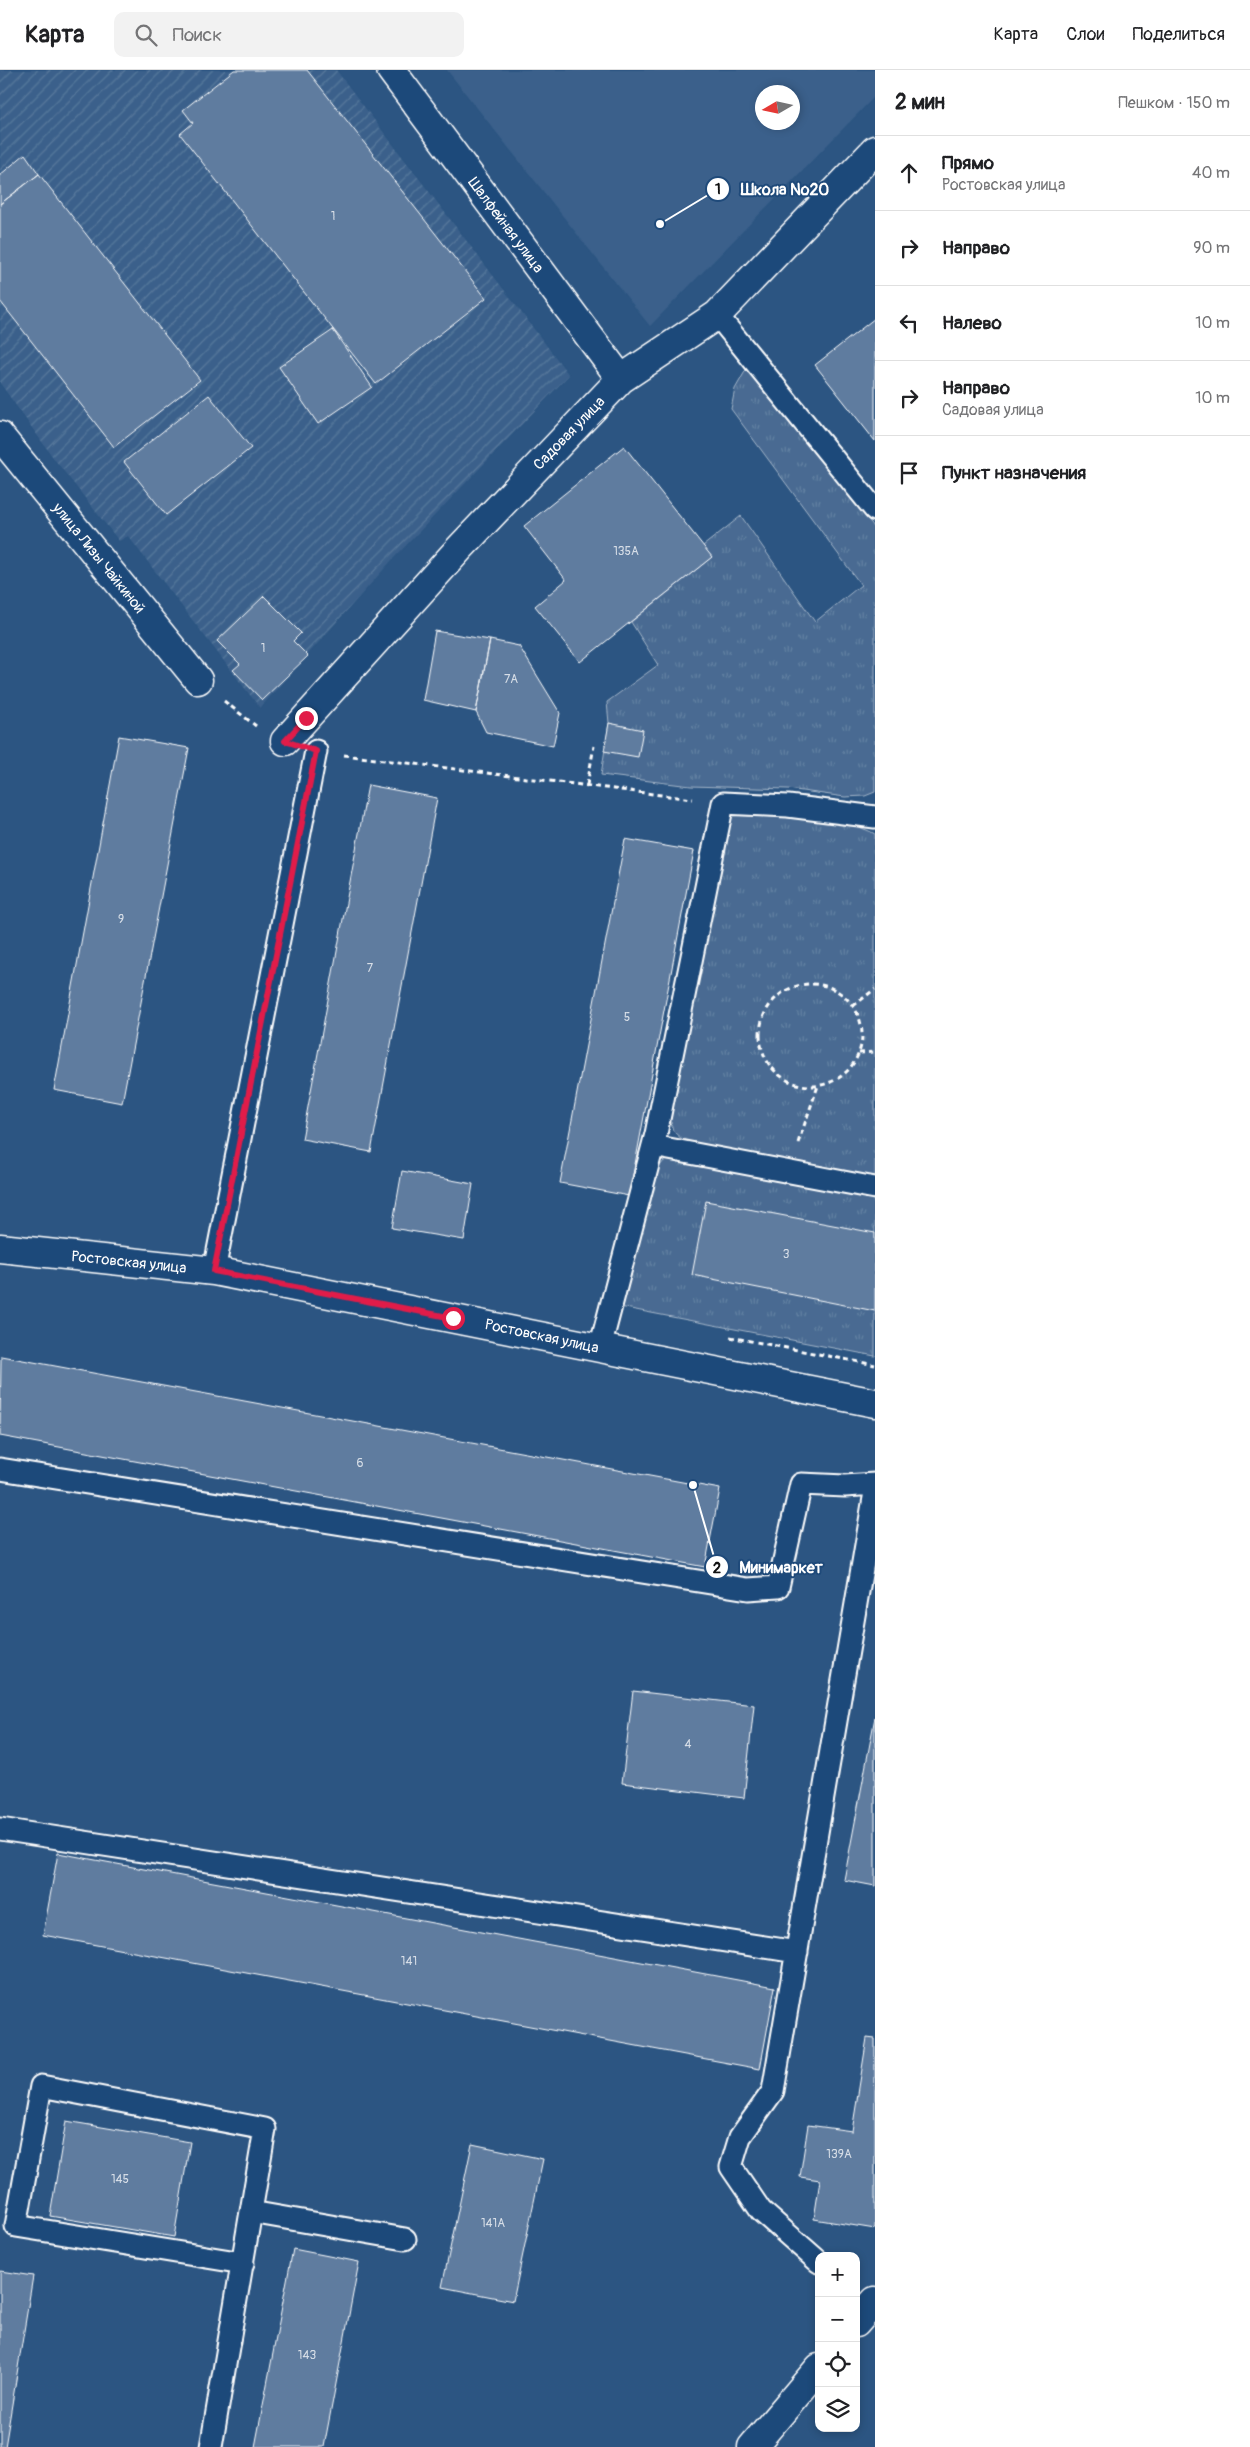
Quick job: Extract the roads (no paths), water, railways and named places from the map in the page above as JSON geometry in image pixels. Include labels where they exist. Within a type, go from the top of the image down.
[{"type":"street","name":"Шалфейная улица","points":[[391,70],[621,379]]},
{"type":"street","name":"Садовая улица","points":[[285,741],[459,549],[621,379],[718,315],[875,150]]},
{"type":"street","name":"улица Лизы Чайкиной","points":[[0,436],[198,680]]},
{"type":"street","name":"Ростовская улица","points":[[0,1248],[214,1271],[875,1403]]},
{"type":"street","points":[[752,2447],[815,2373]]},
{"type":"lane","points":[[718,315],[875,510]]},
{"type":"lane","points":[[214,1271],[316,751]]},
{"type":"lane","points":[[600,1348],[653,1146],[723,803],[788,806],[875,817]]},
{"type":"lane","points":[[653,1146],[875,1188]]},
{"type":"lane","points":[[0,1470],[748,1589],[778,1587],[801,1484],[845,1486],[875,1484]]},
{"type":"lane","points":[[815,2258],[761,2211],[731,2167],[740,2137],[773,2091],[875,1492]]},
{"type":"lane","points":[[0,1829],[797,1952]]},
{"type":"lane","points":[[211,2447],[265,2129],[41,2086],[16,2226],[242,2263]]},
{"type":"lane","points":[[251,2212],[405,2239]]},
{"type":"place","name":"Школа №20","points":[[660,224]]},
{"type":"place","name":"Минимаркет","points":[[693,1485]]}]
